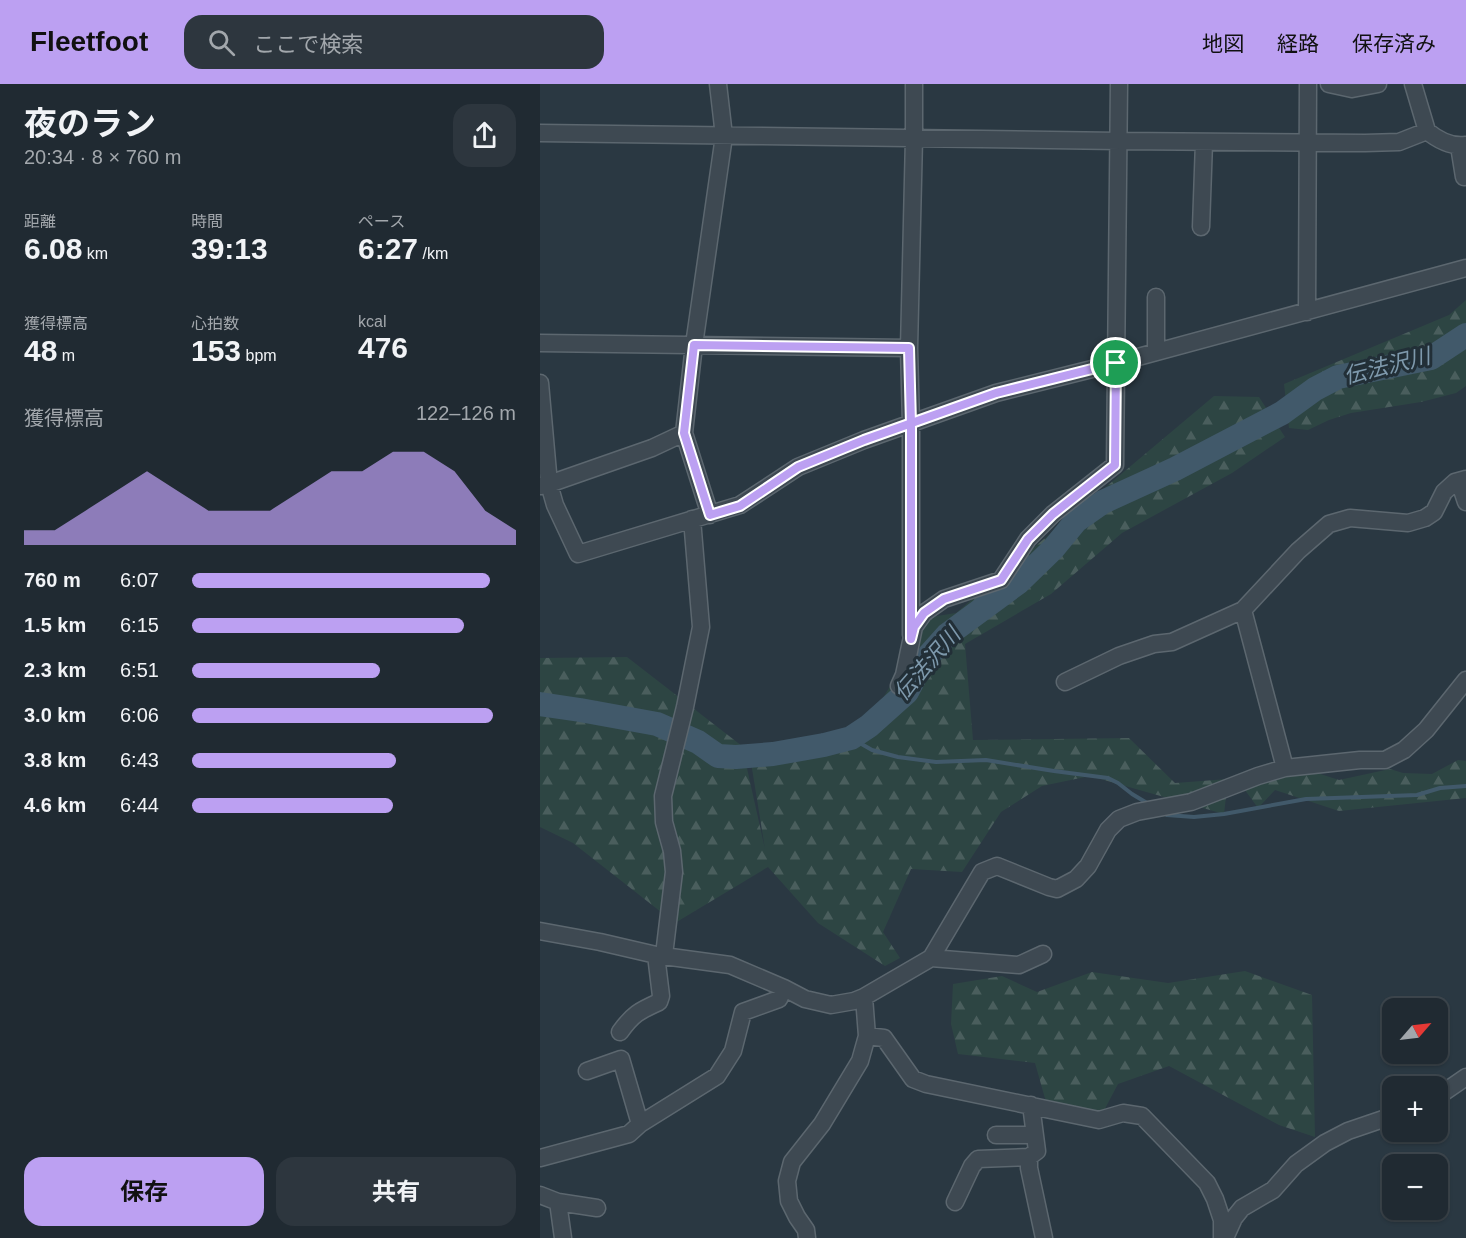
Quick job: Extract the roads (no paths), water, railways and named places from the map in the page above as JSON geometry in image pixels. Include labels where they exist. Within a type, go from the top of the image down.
[{"type":"street","points":[[710,515],[684,433],[694,345],[724,136],[718,84]]},
{"type":"street","points":[[911,639],[909,348],[914,84]]},
{"type":"street","points":[[898,686],[904,675],[914,627],[924,613],[944,599],[1001,580],[1028,539],[1053,514],[1115,465],[1119,84]]},
{"type":"street","points":[[1307,312],[1308,84]]},
{"type":"street","points":[[1329,84],[1352,89],[1378,84]]},
{"type":"street","points":[[1413,84],[1427,131],[1436,138],[1462,145],[1464,177]]},
{"type":"street","points":[[540,133],[1204,142],[1399,142],[1427,131]]},
{"type":"street","points":[[1201,227],[1204,142]]},
{"type":"street","points":[[540,383],[545,485],[578,554],[740,506],[798,467],[864,440],[996,393],[1116,363],[1466,268]]},
{"type":"street","points":[[1156,297],[1156,352]]},
{"type":"street","points":[[540,343],[909,348]]},
{"type":"street","points":[[545,485],[652,448],[684,433]]},
{"type":"street","points":[[1065,682],[1119,656],[1154,644],[1172,642],[1243,610],[1298,551],[1329,524],[1350,518],[1408,524],[1434,512],[1444,492],[1455,482],[1462,480],[1466,502]]},
{"type":"street","points":[[620,1032],[639,1011],[659,1002],[661,996],[660,955],[674,872],[672,851],[664,822],[663,796],[685,706],[700,627],[692,519]]},
{"type":"street","points":[[1243,610],[1285,768]]},
{"type":"street","points":[[540,931],[660,955],[730,965],[806,999],[831,1005],[854,1001],[931,958],[982,872],[997,866],[1058,889],[1076,879],[1088,866],[1108,830],[1119,819],[1137,812],[1191,802],[1285,768],[1360,760],[1385,760],[1404,750],[1426,730],[1466,680]]},
{"type":"street","points":[[931,958],[1018,965],[1042,954]]},
{"type":"street","points":[[540,1158],[629,1134],[640,1124],[717,1077],[733,1051],[743,1012],[779,999],[784,988]]},
{"type":"street","points":[[807,1238],[806,1230],[789,1201],[788,1181],[792,1162],[822,1124],[860,1061],[867,1036],[864,997]]},
{"type":"street","points":[[867,1036],[884,1038],[913,1079],[945,1089],[1099,1120],[1123,1113],[1142,1116],[1207,1183],[1222,1220],[1224,1238]]},
{"type":"street","points":[[587,1071],[621,1059],[640,1124]]},
{"type":"street","points":[[1448,1089],[1466,1077]]},
{"type":"street","points":[[955,1203],[972,1166],[978,1160],[1029,1157],[1037,1151],[1030,1105]]},
{"type":"street","points":[[1224,1238],[1242,1208],[1273,1190],[1296,1164],[1325,1143],[1348,1131],[1382,1119]]},
{"type":"street","points":[[996,1135],[1034,1135]]},
{"type":"street","points":[[1029,1157],[1029,1168],[1044,1238]]},
{"type":"street","points":[[540,1195],[558,1202],[597,1208]]},
{"type":"street","points":[[558,1202],[563,1238]]},
{"type":"waterway","name":"伝法沢川","points":[[540,704],[657,724],[698,742],[718,756],[773,754],[851,738],[869,726],[907,692],[930,654],[947,635],[1019,582],[1053,549],[1076,521],[1103,502],[1175,469],[1282,413],[1315,389],[1338,377],[1431,358],[1466,335]]},
{"type":"waterway","points":[[851,738],[872,750],[898,757],[936,762],[986,760],[1108,778],[1147,803]]},
{"type":"waterway","points":[[1164,813],[1194,817],[1306,799],[1417,795],[1440,788],[1466,786]]}]
